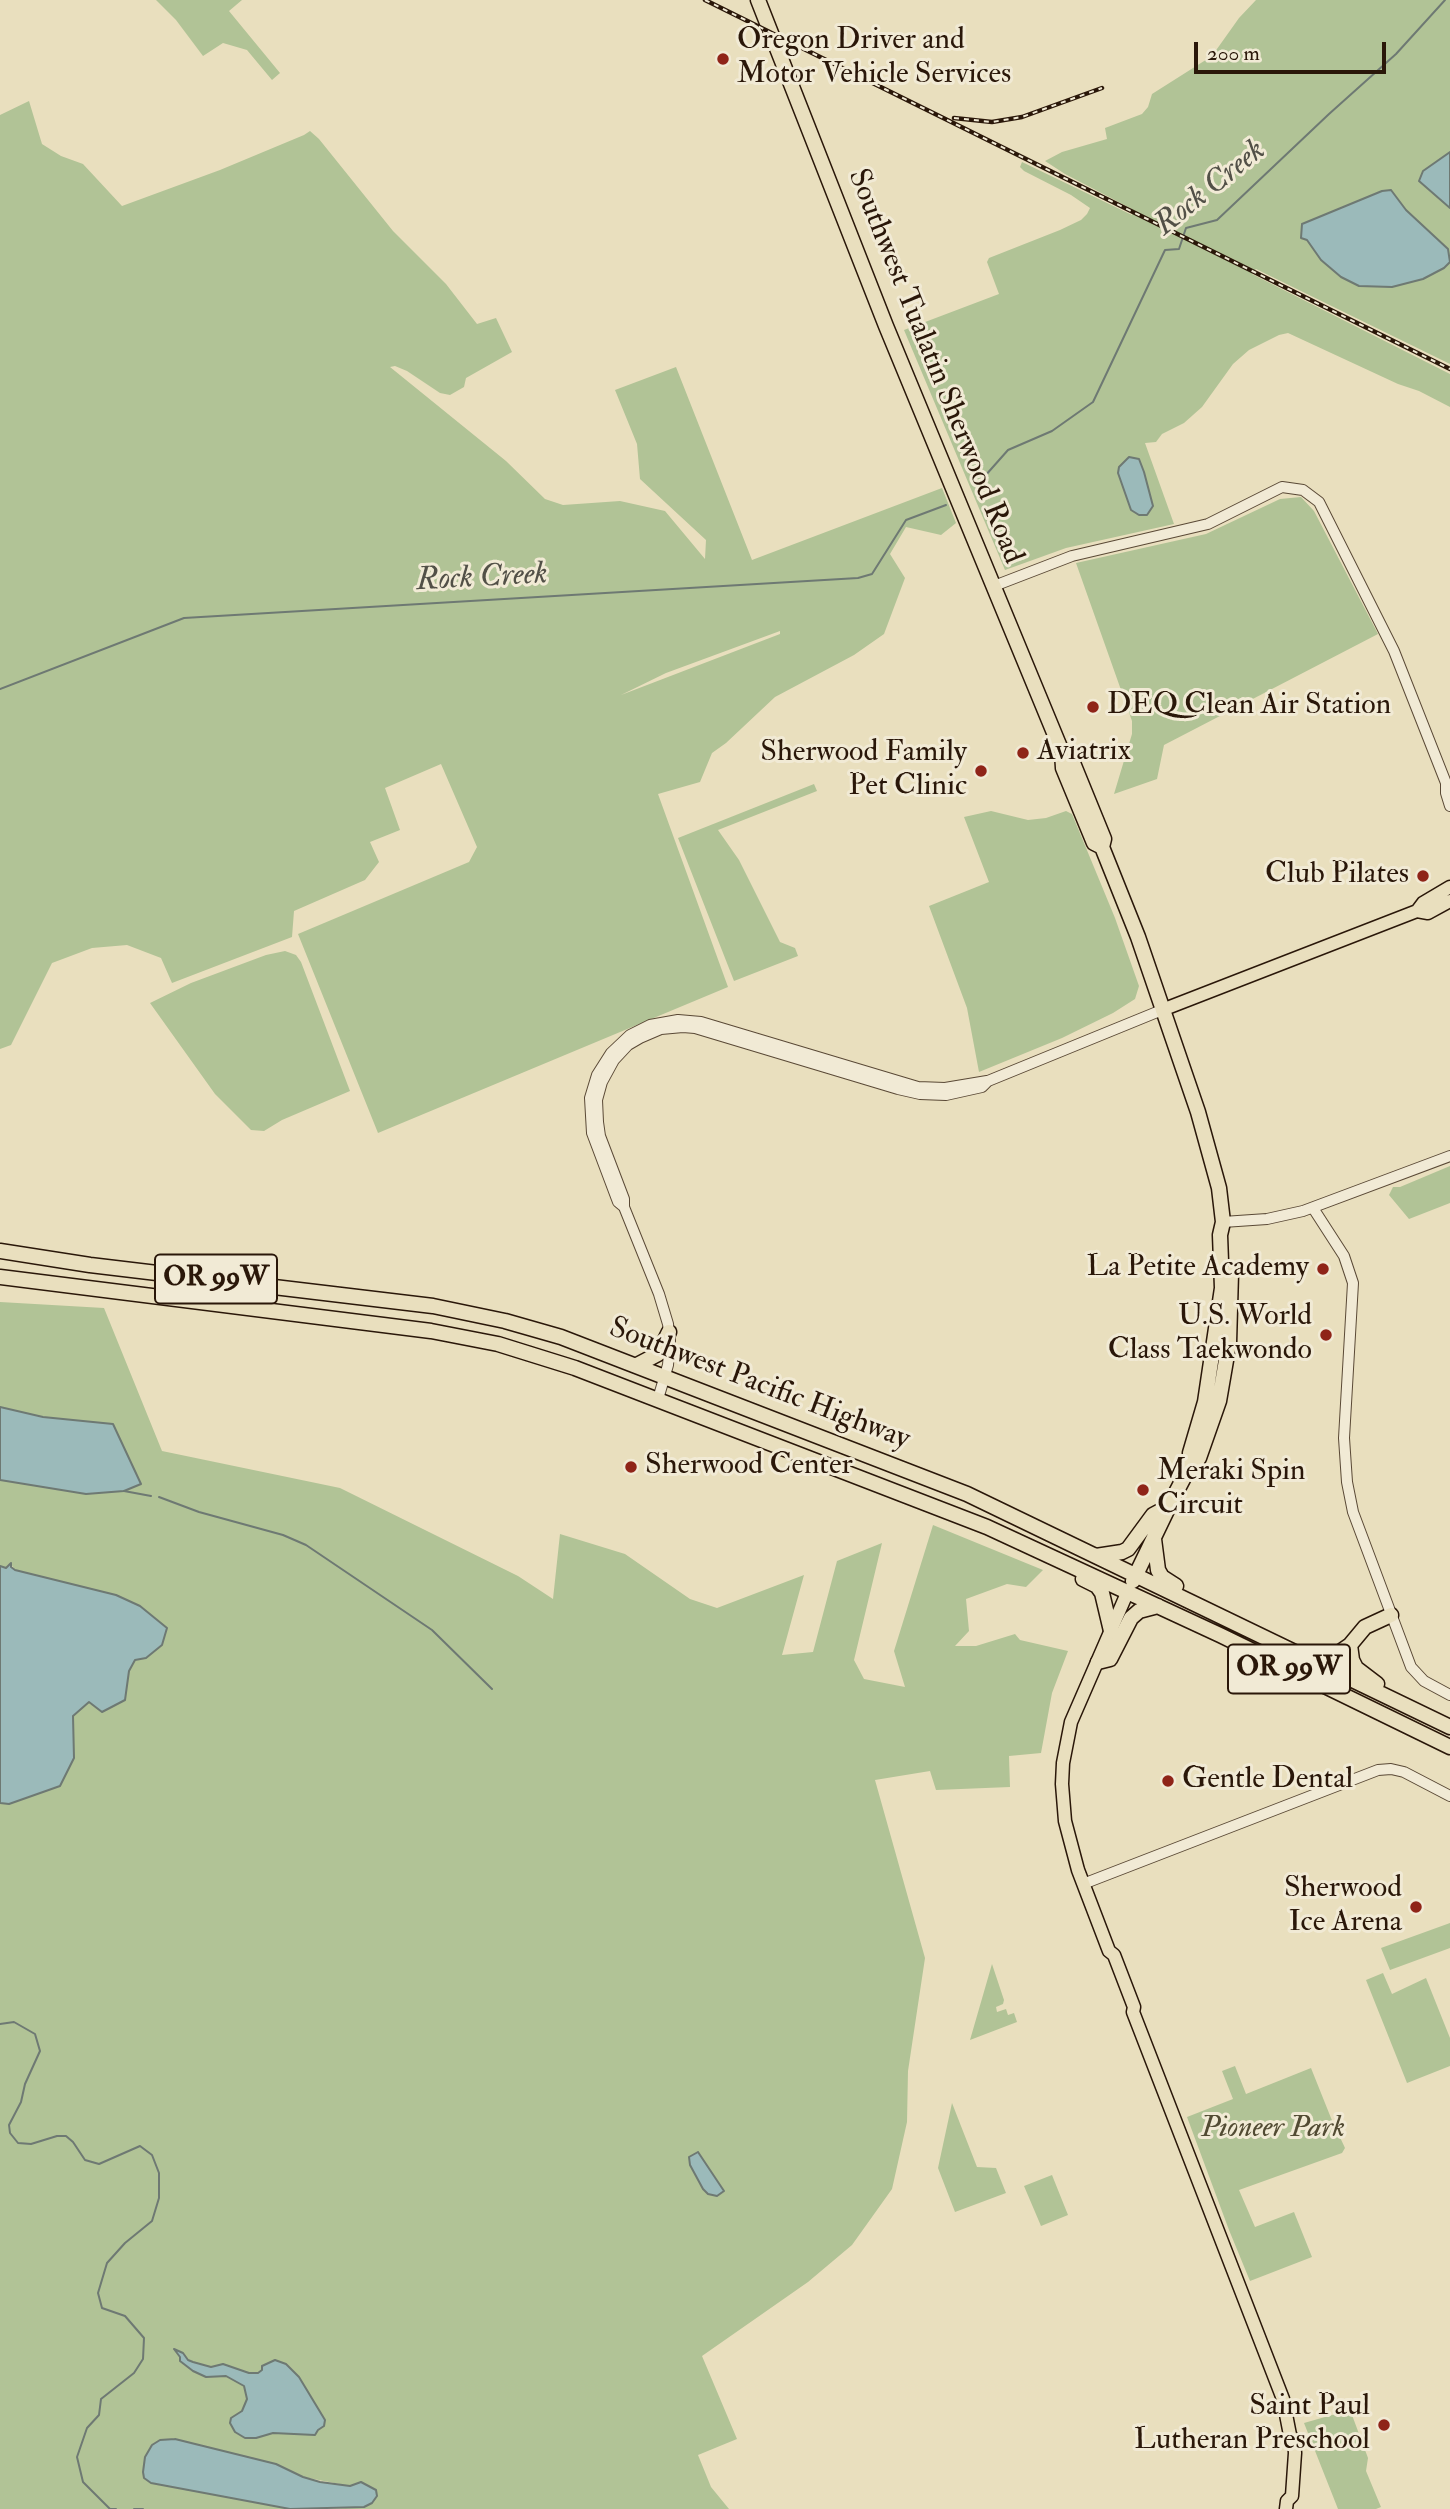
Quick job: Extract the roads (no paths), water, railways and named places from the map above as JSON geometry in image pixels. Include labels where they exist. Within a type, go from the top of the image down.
[{"type":"highway","name":"Southwest Tualatin Sherwood Road","points":[[758,0],[886,326],[1062,752],[1063,768],[1094,843],[1102,847],[1128,909],[1208,1142],[1223,1222],[1230,1235],[1229,1343],[1220,1396],[1199,1458],[1190,1466],[1168,1507],[1128,1591]]},
{"type":"highway","name":"Southwest Tualatin Sherwood Road","points":[[1190,1466],[1190,1453],[1204,1406],[1222,1288],[1220,1235],[1223,1222]]},
{"type":"highway","name":"Southwest Pacific Highway","points":[[0,1251],[90,1265],[433,1306],[533,1328],[666,1376],[967,1494],[1450,1727]]},
{"type":"highway","points":[[88,1289],[90,1265]]},
{"type":"highway","name":"Southwest Pacific Highway","points":[[0,1277],[431,1331],[477,1339],[534,1354],[658,1399],[1040,1550],[1450,1747]]},
{"type":"highway","points":[[431,1331],[433,1306]]},
{"type":"highway","points":[[637,1365],[658,1354],[669,1332]]},
{"type":"highway","points":[[1215,1338],[1219,1356],[1216,1383],[1220,1396]]},
{"type":"highway","points":[[1096,1556],[1128,1549],[1153,1515],[1168,1507]]},
{"type":"highway","points":[[1154,1538],[1158,1570],[1162,1577],[1224,1610],[1229,1620]]},
{"type":"highway","points":[[1040,1550],[1049,1564],[1097,1586],[1106,1602],[1111,1631]]},
{"type":"highway","points":[[1098,1662],[1110,1659],[1127,1624],[1135,1614],[1158,1606]]},
{"type":"highway","points":[[1307,1658],[1334,1655],[1350,1645],[1366,1627],[1391,1615]]},
{"type":"highway","points":[[1350,1645],[1356,1668],[1371,1678],[1389,1698]]},
{"type":"main road","points":[[1417,911],[1423,903],[1450,887]]},
{"type":"main road","points":[[1162,1010],[1417,911],[1428,913],[1450,901]]},
{"type":"main road","points":[[1128,1591],[1075,1709],[1063,1763],[1065,1821],[1083,1884],[1110,1951],[1109,1958],[1118,1983],[1128,2008],[1133,2012],[1279,2388],[1290,2435],[1294,2440],[1292,2496],[1286,2505]]},
{"type":"street","points":[[994,586],[1067,557],[1201,526],[1282,487],[1303,490],[1319,502],[1394,650],[1448,785],[1446,793],[1450,806]]},
{"type":"street","points":[[658,1399],[666,1376],[669,1332],[659,1294],[624,1207],[624,1199],[600,1136],[597,1100],[602,1082],[614,1060],[634,1041],[654,1031],[683,1027],[703,1030],[920,1094],[963,1092],[982,1087],[988,1081],[1162,1010]]},
{"type":"street","points":[[1223,1222],[1276,1217],[1314,1208],[1450,1157]]},
{"type":"street","points":[[1314,1208],[1344,1256],[1352,1276],[1353,1308],[1344,1438],[1346,1470],[1359,1532],[1414,1671],[1427,1683],[1450,1695]]},
{"type":"street","points":[[1083,1884],[1378,1770],[1406,1773],[1450,1796]]},
{"type":"water","points":[[1450,152],[1450,208],[1419,181],[1423,171]]},
{"type":"water","points":[[1391,190],[1406,210],[1448,249],[1450,262],[1444,268],[1423,279],[1392,287],[1359,286],[1341,277],[1321,260],[1307,240],[1301,238],[1302,224],[1382,191]]},
{"type":"water","points":[[1129,457],[1139,459],[1144,472],[1153,506],[1147,515],[1139,515],[1131,510],[1118,473],[1119,467]]},
{"type":"water","points":[[0,1407],[43,1417],[113,1424],[141,1484],[124,1491],[86,1494],[0,1480]]},
{"type":"water","points":[[11,1563],[15,1570],[116,1595],[140,1606],[167,1628],[162,1645],[146,1658],[135,1660],[129,1671],[125,1700],[102,1712],[89,1702],[73,1716],[74,1758],[60,1786],[9,1804],[0,1803],[0,1566],[6,1568]]},
{"type":"water","points":[[698,2152],[724,2191],[717,2196],[708,2194],[703,2189],[690,2165],[689,2157]]},
{"type":"water","points":[[174,2349],[193,2362],[211,2367],[223,2364],[249,2373],[258,2373],[262,2366],[275,2360],[286,2364],[299,2377],[325,2420],[324,2426],[315,2435],[273,2433],[245,2438],[235,2432],[230,2423],[231,2418],[242,2411],[247,2399],[244,2386],[226,2376],[206,2377],[193,2371],[180,2361]]},
{"type":"water","points":[[175,2439],[276,2464],[320,2482],[350,2486],[361,2482],[376,2490],[377,2496],[372,2503],[364,2507],[290,2509],[151,2483],[144,2478],[145,2457],[152,2445],[160,2440]]},
{"type":"waterway","name":"Rock Creek","points":[[977,485],[1008,450],[1052,431],[1093,402],[1165,250],[1179,249],[1186,228],[1217,220],[1396,54],[1445,0]]},
{"type":"waterway","name":"Rock Creek","points":[[0,689],[184,618],[858,578],[872,574],[906,520],[946,505]]},
{"type":"waterway","points":[[124,1491],[151,1496]]},
{"type":"waterway","points":[[159,1497],[199,1512],[283,1535],[306,1545],[432,1630],[492,1689]]},
{"type":"waterway","points":[[0,2024],[14,2022],[35,2034],[40,2051],[25,2084],[21,2102],[9,2125],[10,2133],[18,2143],[31,2144],[66,2136],[85,2160],[99,2164],[140,2146],[152,2155],[159,2173],[159,2198],[152,2221],[125,2243],[107,2263],[98,2293],[102,2308],[125,2316],[144,2338],[143,2359],[134,2373],[101,2399],[99,2415],[87,2428],[77,2457],[83,2482],[110,2509],[116,2509]]},
{"type":"waterway","points":[[134,2509],[143,2509]]},
{"type":"railway","points":[[705,0],[1450,369]]},
{"type":"railway","points":[[954,118],[992,122],[1022,117],[1102,88]]},
{"type":"place","name":"Oregon Driver and Motor Vehicle Services","points":[[723,59]]},
{"type":"place","name":"DEQ Clean Air Station","points":[[1093,707]]},
{"type":"place","name":"Aviatrix","points":[[1023,753]]},
{"type":"place","name":"Sherwood Family Pet Clinic","points":[[981,771]]},
{"type":"place","name":"Club Pilates","points":[[1423,876]]},
{"type":"place","name":"La Petite Academy","points":[[1323,1269]]},
{"type":"place","name":"U.S. World Class Taekwondo","points":[[1326,1335]]},
{"type":"place","name":"Sherwood Center","points":[[631,1467]]},
{"type":"place","name":"Meraki Spin Circuit","points":[[1143,1490]]},
{"type":"place","name":"Gentle Dental","points":[[1168,1781]]},
{"type":"place","name":"Sherwood Ice Arena","points":[[1416,1907]]},
{"type":"place","name":"Saint Paul Lutheran Preschool","points":[[1384,2425]]},
{"type":"park label","name":"Pioneer Park","points":[[1273,2130]]}]
